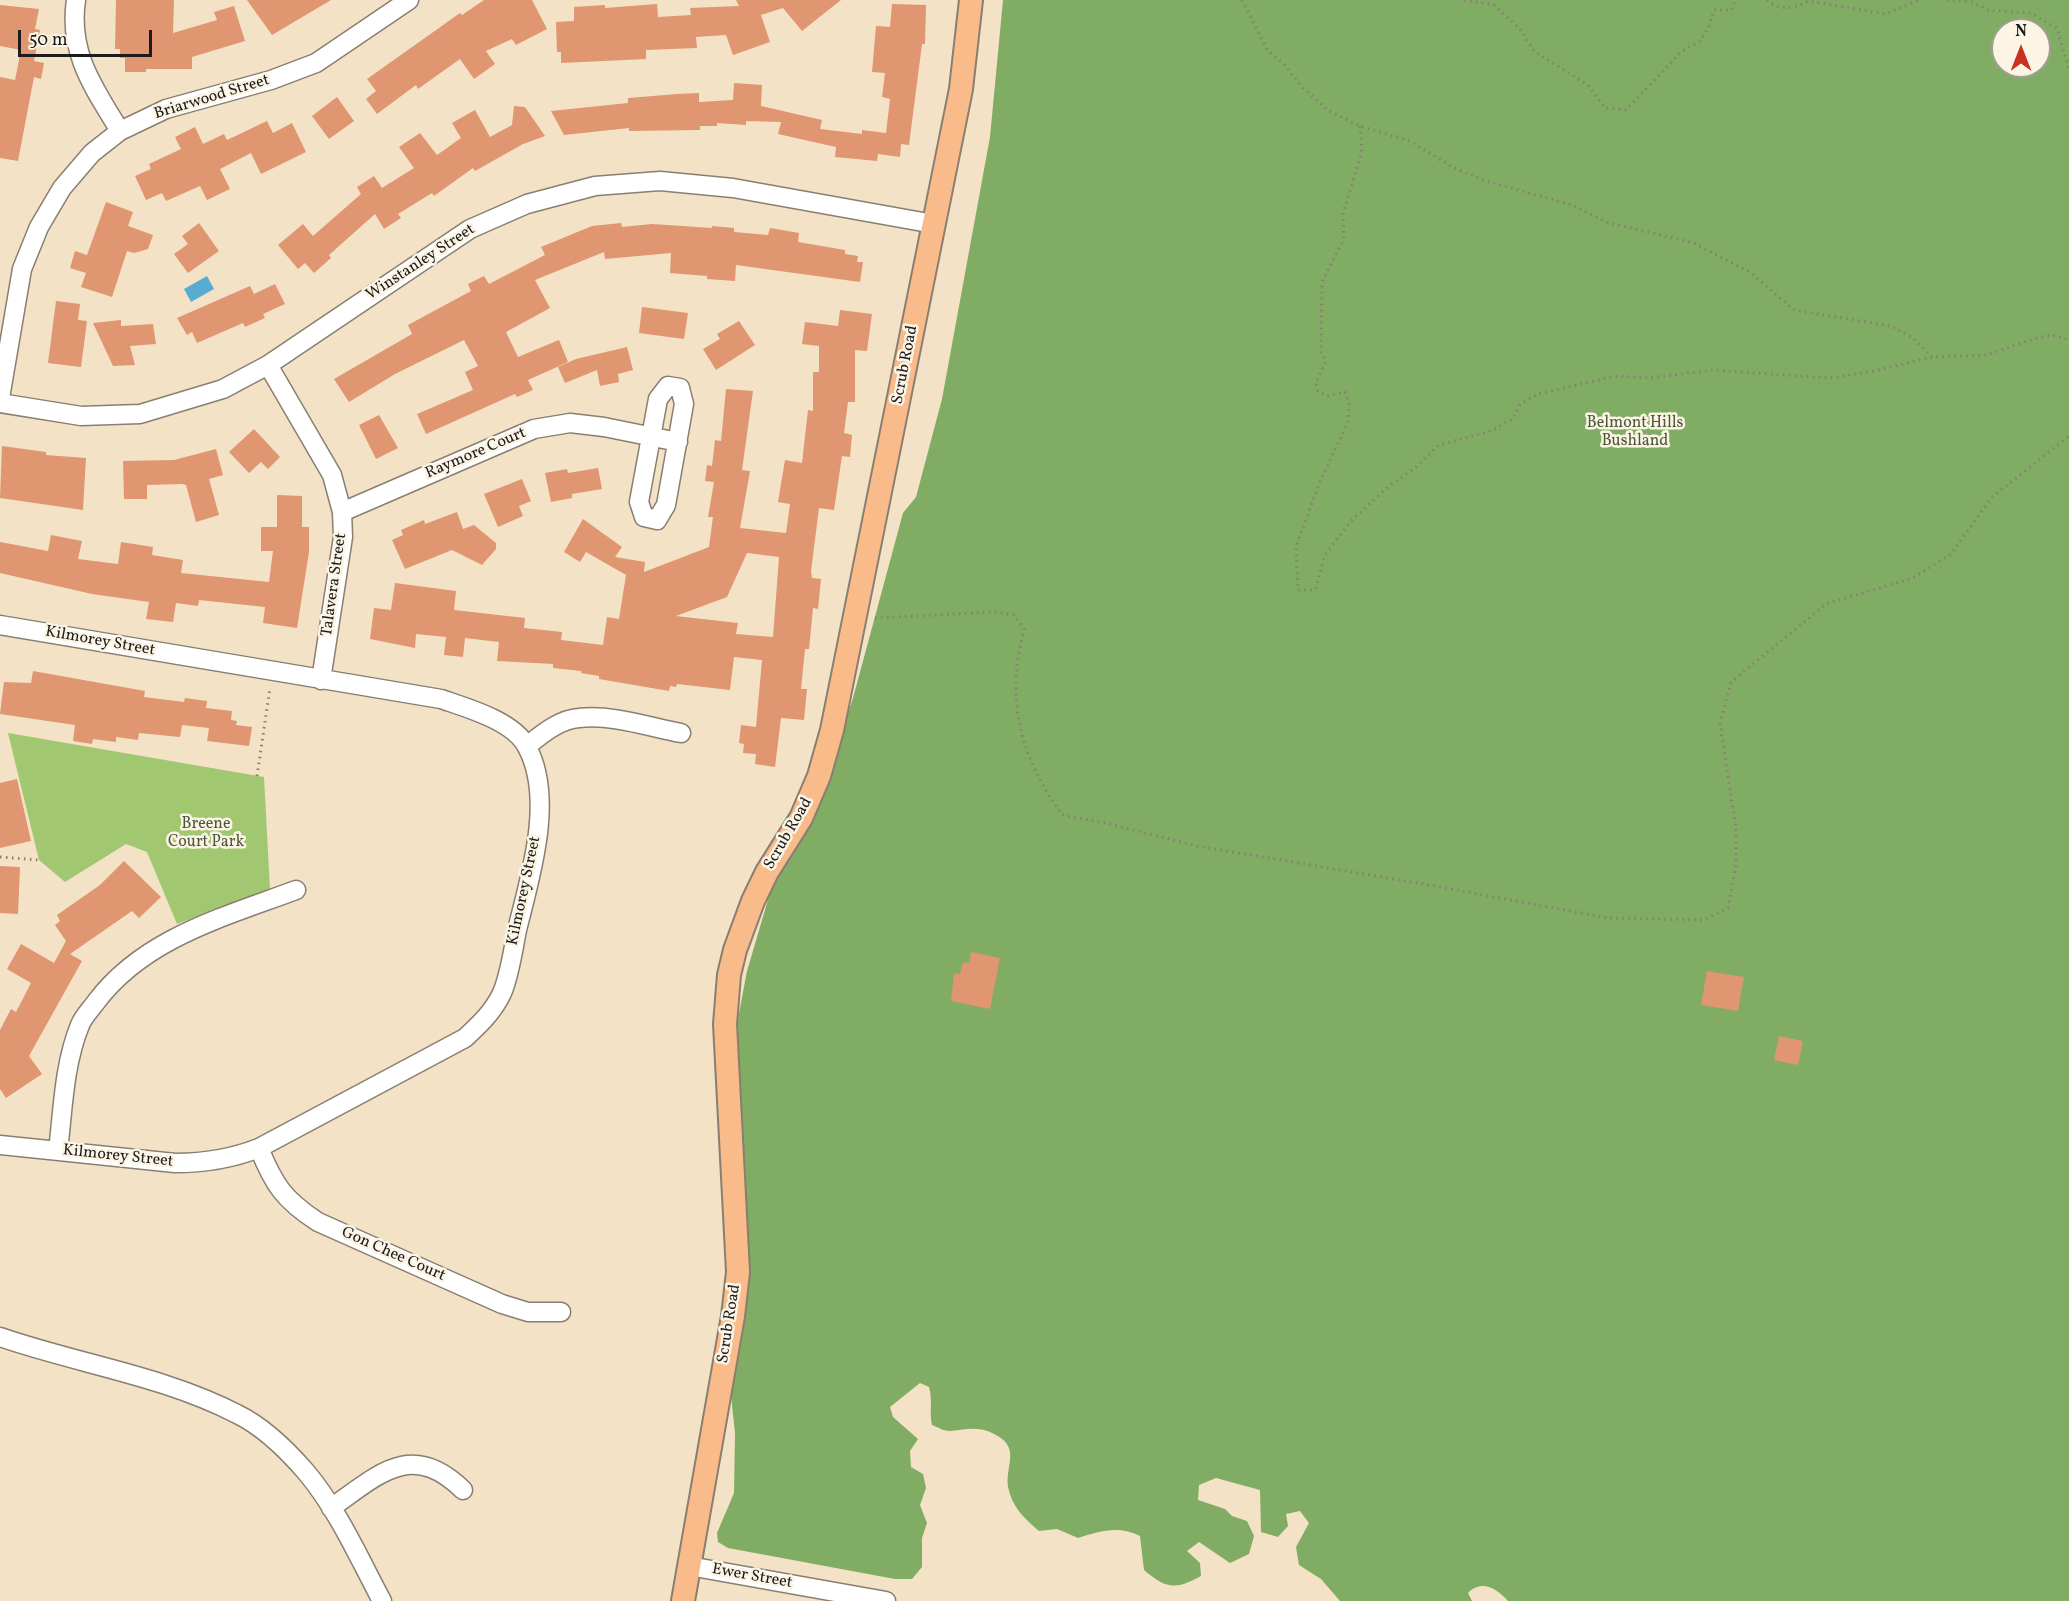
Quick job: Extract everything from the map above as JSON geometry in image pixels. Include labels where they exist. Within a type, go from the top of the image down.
[{"type":"main road","name":"Scrub Road","points":[[683,1601],[733,1316],[738,1272],[725,1024],[729,975],[735,950],[753,901],[767,872],[801,818],[819,776],[832,730],[961,89],[971,0]]},
{"type":"street","points":[[76,0],[75,40],[84,72],[120,131]]},
{"type":"street","name":"Briarwood Street","points":[[0,400],[22,269],[39,227],[62,188],[92,153],[120,131],[166,109],[271,80],[316,63],[409,0]]},
{"type":"street","name":"Winstanley Street","points":[[0,400],[81,416],[140,414],[223,389],[268,364],[470,229],[527,204],[595,186],[660,182],[733,188],[934,224]]},
{"type":"street","name":"Talavera Street","points":[[268,364],[332,476],[342,512],[343,537],[321,680]]},
{"type":"street","points":[[668,386],[680,388],[684,404],[678,442],[666,505],[657,520],[644,517],[639,501],[651,436],[658,399],[668,386]]},
{"type":"street","name":"Raymore Court","points":[[342,512],[534,429],[570,423],[678,442]]},
{"type":"street","name":"Kilmorey Street","points":[[0,626],[441,699],[477,711],[506,726],[527,746],[540,808],[538,842],[502,992],[488,1017],[465,1038],[259,1148],[233,1158],[201,1163],[0,1145]]},
{"type":"street","points":[[527,746],[547,729],[578,717],[607,719],[681,733]]},
{"type":"street","points":[[58,1151],[69,1066],[81,1023],[111,981],[142,957],[184,932],[296,890]]},
{"type":"street","name":"Gon Chee Court","points":[[259,1148],[279,1191],[294,1206],[318,1222],[502,1304],[528,1312],[561,1312]]},
{"type":"street","points":[[0,1337],[40,1351],[186,1391],[239,1414],[273,1438],[306,1473],[331,1508],[382,1601]]},
{"type":"street","points":[[331,1508],[376,1476],[406,1463],[430,1466],[450,1476],[464,1490]]},
{"type":"street","name":"Ewer Street","points":[[689,1566],[886,1601]]},
{"type":"path","points":[[1242,0],[1268,51],[1284,64],[1301,86],[1329,111],[1360,126],[1410,141],[1454,168],[1485,181],[1572,204],[1609,224],[1694,243],[1750,272],[1794,310],[1891,326],[1913,338],[1932,357]]},
{"type":"path","points":[[1464,0],[1494,5],[1520,29],[1535,52],[1588,85],[1605,108],[1626,110],[1682,52],[1700,41],[1708,28],[1714,10],[1732,10],[1735,0]]},
{"type":"path","points":[[1767,0],[1773,5],[1796,8],[1808,1],[1886,14],[1919,0]]},
{"type":"path","points":[[1947,0],[1972,2],[1988,10],[2031,13],[2056,28],[2069,70]]},
{"type":"path","points":[[1360,126],[1362,152],[1342,213],[1344,239],[1322,282],[1321,352],[1326,361],[1316,382],[1317,390],[1326,396],[1346,392],[1349,402],[1348,422],[1321,479],[1296,546],[1298,590],[1315,590],[1325,555],[1351,521],[1439,445],[1491,431],[1513,419],[1520,404],[1538,394],[1615,376],[1648,378],[1712,370],[1829,378],[1870,372],[1932,357],[1988,355],[2032,339],[2053,335],[2069,340]]},
{"type":"path","points":[[854,619],[995,612],[1014,615],[1024,629],[1015,674],[1015,703],[1022,737],[1040,783],[1062,815],[1110,824],[1197,846],[1608,918],[1703,920],[1728,908],[1736,865],[1736,827],[1720,724],[1731,682],[1826,604],[1913,578],[1951,554],[1991,498],[2069,436]]},
{"type":"path","points":[[257,776],[272,672]]},
{"type":"path","points":[[0,856],[39,860]]},
{"type":"green space","name":"Belmont Hills Bushland","points":[[1003,0],[2069,0],[2069,1601],[1508,1601],[1494,1589],[1483,1586],[1468,1593],[1472,1601],[1340,1601],[1321,1579],[1299,1565],[1296,1547],[1309,1523],[1300,1511],[1286,1514],[1288,1526],[1278,1537],[1261,1532],[1260,1490],[1216,1478],[1199,1485],[1198,1500],[1225,1509],[1232,1516],[1247,1521],[1254,1536],[1249,1554],[1230,1563],[1199,1542],[1187,1551],[1200,1563],[1201,1576],[1185,1584],[1165,1584],[1144,1570],[1140,1536],[1124,1531],[1109,1530],[1078,1538],[1057,1529],[1039,1531],[1019,1512],[1012,1500],[1008,1487],[1010,1456],[1006,1443],[1000,1437],[985,1430],[947,1431],[932,1425],[929,1387],[920,1383],[890,1407],[893,1417],[918,1439],[910,1451],[911,1467],[923,1474],[926,1488],[920,1505],[927,1523],[922,1538],[922,1567],[912,1579],[895,1579],[728,1548],[718,1542],[717,1533],[734,1493],[735,1433],[731,1396],[747,1242],[737,1024],[747,971],[770,893],[818,803],[853,698],[903,513],[916,497],[942,399],[990,137]]},
{"type":"green space","name":"Breene Court Park","points":[[8,733],[264,777],[270,890],[177,924],[147,852],[126,844],[65,882],[39,860]]},
{"type":"water","points":[[207,276],[214,289],[191,302],[184,289]]},
{"type":"building","points":[[116,0],[174,0],[173,33],[217,20],[214,12],[234,6],[245,41],[192,57],[192,69],[146,69],[146,72],[125,72],[125,58],[120,58],[120,49],[115,49]]},
{"type":"building","points":[[247,0],[331,0],[272,35]]},
{"type":"building","points":[[484,0],[532,0],[547,29],[516,45],[512,39],[486,51],[495,64],[474,79],[460,59],[418,89],[416,85],[377,114],[366,99],[376,91],[367,79],[460,13],[462,15]]},
{"type":"building","points":[[736,0],[841,0],[802,31],[783,8],[761,15],[770,42],[733,55],[726,35],[696,37],[697,48],[646,50],[646,59],[561,63],[561,52],[557,52],[556,22],[574,21],[574,7],[605,5],[605,8],[657,4],[658,17],[691,15],[690,8],[739,6]]},
{"type":"building","points":[[892,4],[926,5],[925,44],[922,44],[909,145],[901,144],[900,157],[878,154],[877,161],[835,157],[836,147],[778,134],[781,122],[746,121],[746,125],[717,123],[717,126],[700,126],[700,130],[629,131],[629,128],[564,135],[551,111],[628,103],[628,98],[677,94],[699,93],[699,102],[733,100],[734,83],[762,85],[761,106],[822,120],[820,129],[862,134],[862,130],[886,133],[890,99],[882,97],[885,73],[872,72],[876,26],[890,27]]},
{"type":"building","points":[[0,5],[39,9],[35,29],[40,30],[34,61],[44,63],[41,79],[34,77],[18,161],[0,158],[0,77],[15,80],[21,50],[0,46]]},
{"type":"building","points":[[337,97],[354,121],[329,139],[312,116]]},
{"type":"building","points":[[514,106],[525,107],[545,136],[523,144],[475,171],[473,168],[434,196],[432,193],[398,214],[401,218],[384,229],[375,214],[329,255],[331,258],[314,273],[305,263],[298,269],[278,245],[303,224],[313,236],[361,194],[357,187],[374,176],[382,188],[414,168],[399,147],[420,133],[437,155],[461,138],[452,123],[475,110],[490,137],[512,125]]},
{"type":"building","points":[[267,121],[273,133],[292,123],[306,152],[261,174],[251,153],[220,169],[230,189],[207,200],[200,186],[166,201],[162,193],[146,200],[135,176],[151,169],[149,164],[181,149],[175,137],[195,127],[203,144],[224,134],[227,140]]},
{"type":"building","points":[[106,202],[133,212],[128,226],[153,235],[148,249],[134,253],[127,251],[112,297],[81,287],[86,273],[70,268],[75,251],[87,255]]},
{"type":"building","points":[[199,223],[219,251],[188,273],[174,254],[188,244],[182,236]]},
{"type":"building","points":[[621,223],[622,227],[652,224],[712,228],[712,226],[734,228],[734,232],[768,235],[770,228],[799,233],[798,242],[845,250],[845,254],[858,256],[857,262],[863,262],[860,282],[736,265],[735,281],[707,279],[707,276],[670,273],[671,253],[605,259],[604,252],[535,280],[550,308],[506,332],[518,357],[559,340],[568,362],[528,380],[533,390],[517,397],[515,394],[426,434],[417,414],[473,390],[465,372],[478,366],[464,340],[395,374],[349,402],[334,379],[412,334],[408,325],[471,291],[468,284],[484,276],[489,284],[545,255],[541,247],[592,226]]},
{"type":"building","points":[[275,284],[285,304],[263,314],[265,318],[245,327],[243,323],[197,343],[192,332],[187,335],[177,318],[250,286],[254,294]]},
{"type":"building","points":[[56,301],[80,304],[78,320],[87,321],[81,367],[48,363]]},
{"type":"building","points":[[642,307],[688,313],[684,339],[639,333]]},
{"type":"building","points":[[840,310],[872,314],[867,351],[855,350],[855,402],[848,402],[844,433],[852,435],[850,457],[842,456],[834,510],[819,508],[811,571],[812,578],[821,579],[818,609],[813,608],[809,649],[805,649],[801,689],[807,689],[804,720],[781,718],[775,767],[755,764],[756,754],[743,753],[744,744],[739,743],[741,725],[756,727],[762,660],[734,657],[730,690],[677,684],[676,687],[670,686],[669,691],[599,679],[599,676],[581,673],[581,671],[553,668],[553,664],[497,661],[499,642],[465,638],[463,657],[444,655],[446,637],[416,634],[415,648],[370,639],[374,608],[391,610],[395,583],[456,591],[454,610],[525,618],[524,628],[562,632],[561,640],[603,645],[607,617],[619,619],[626,575],[586,552],[580,562],[564,552],[583,519],[622,547],[615,557],[645,562],[644,572],[709,547],[713,517],[708,517],[714,482],[705,481],[707,465],[712,466],[715,440],[721,441],[726,389],[753,391],[742,470],[750,471],[740,528],[786,533],[790,504],[778,502],[785,460],[802,463],[808,410],[813,411],[813,372],[819,372],[819,346],[802,344],[805,322],[838,326]],"holes":[[[747,553],[779,557],[773,637],[736,634],[738,623],[676,616],[727,597]]]},
{"type":"building","points":[[121,320],[121,326],[153,324],[156,344],[130,346],[135,365],[113,366],[93,323]]},
{"type":"building","points":[[739,321],[755,345],[716,370],[703,349],[720,339],[717,334]]},
{"type":"building","points":[[627,347],[633,370],[618,374],[619,382],[600,386],[597,370],[565,383],[558,367],[576,359]]},
{"type":"building","points":[[379,415],[398,448],[376,459],[359,425]]},
{"type":"building","points":[[254,429],[280,457],[268,469],[261,462],[249,473],[229,452]]},
{"type":"building","points":[[2,446],[46,452],[46,455],[86,458],[83,510],[0,498]]},
{"type":"building","points":[[216,449],[223,475],[209,479],[219,515],[196,522],[186,485],[182,484],[147,485],[147,499],[124,499],[123,461],[174,460]]},
{"type":"building","points":[[598,468],[602,489],[572,494],[572,498],[551,502],[545,473],[567,469],[568,473]]},
{"type":"building","points":[[522,479],[531,501],[519,506],[523,516],[498,527],[484,494]]},
{"type":"building","points":[[277,495],[302,496],[302,527],[309,527],[309,552],[297,628],[263,623],[265,607],[199,600],[198,606],[176,603],[173,622],[146,619],[149,602],[92,594],[0,573],[0,542],[48,551],[51,535],[82,541],[78,559],[118,564],[121,542],[153,547],[152,555],[183,560],[181,573],[269,582],[273,551],[261,551],[261,527],[277,527]]},
{"type":"building","points":[[457,512],[463,529],[474,525],[496,543],[496,549],[482,565],[452,550],[405,569],[392,540],[403,535],[401,530],[424,520],[425,524]]},
{"type":"building","points":[[33,671],[145,691],[144,697],[184,702],[185,698],[207,701],[206,708],[232,711],[231,720],[237,721],[236,725],[252,727],[249,746],[207,741],[209,728],[182,725],[180,737],[139,733],[138,740],[116,737],[116,742],[93,739],[92,744],[73,741],[75,725],[0,714],[4,682],[31,683]]},
{"type":"building","points":[[17,779],[31,841],[0,848],[0,783]]},
{"type":"building","points":[[124,861],[161,897],[139,918],[132,911],[70,954],[82,961],[29,1056],[42,1074],[6,1098],[0,1089],[0,1030],[11,1009],[16,1012],[31,983],[7,969],[21,944],[54,963],[66,941],[55,925],[60,921],[57,915],[100,885]]},
{"type":"building","points":[[0,866],[20,867],[18,914],[0,913]]},
{"type":"building","points":[[971,952],[1000,958],[990,1009],[951,1001],[954,973],[960,974],[963,962],[969,963]]},
{"type":"building","points":[[1707,971],[1744,977],[1738,1011],[1701,1005]]},
{"type":"building","points":[[1779,1036],[1803,1041],[1798,1065],[1774,1060]]}]
